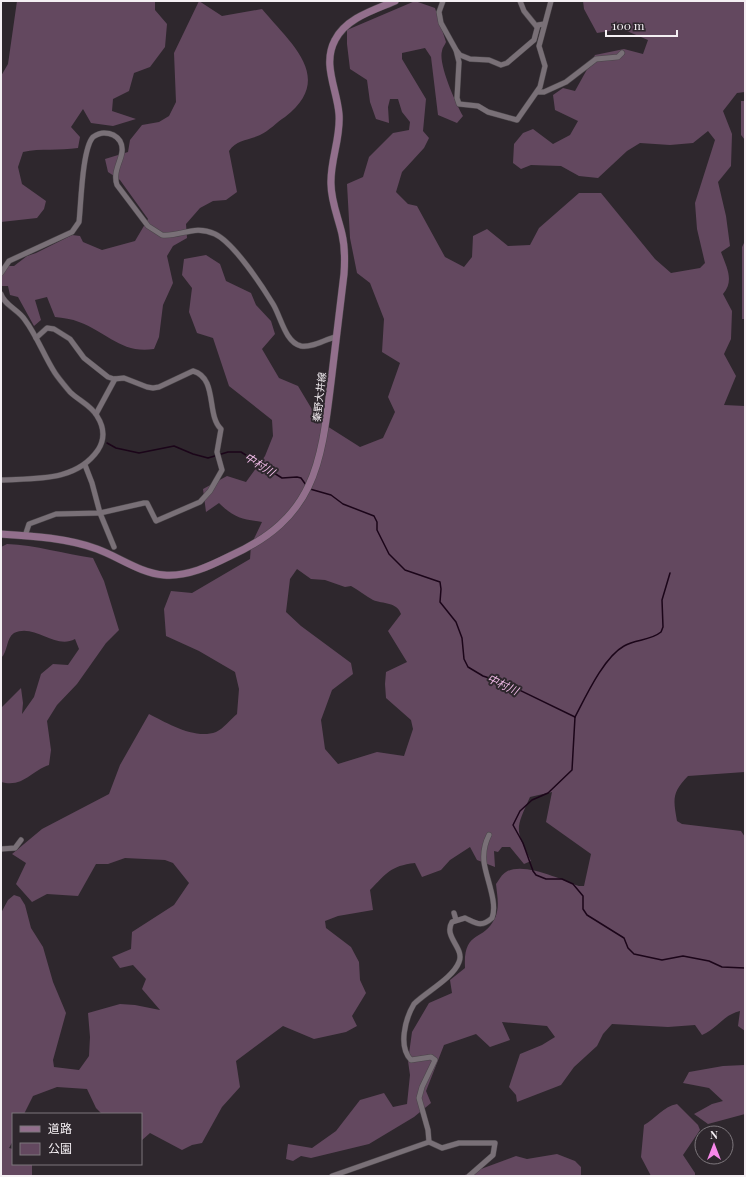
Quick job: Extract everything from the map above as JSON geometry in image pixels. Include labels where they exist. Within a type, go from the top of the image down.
[{"type":"main road","name":"秦野大井線","points":[[1,534],[81,543],[151,572],[179,575],[192,572],[246,550],[271,532],[293,512],[312,481],[321,452],[326,423],[344,274],[345,254],[342,234],[331,195],[331,178],[339,125],[337,104],[329,68],[329,56],[335,39],[347,24],[363,15],[395,1]]},
{"type":"street","points":[[442,1],[439,12],[441,23],[456,50],[459,62],[457,98],[459,104],[478,106],[488,112],[517,120],[540,87],[545,66],[539,46],[551,1]]},
{"type":"street","points":[[456,50],[465,57],[505,64],[520,53],[534,40],[537,34],[537,27],[524,11],[520,1]]},
{"type":"street","points":[[537,27],[540,23],[544,24]]},
{"type":"street","points":[[537,92],[544,92],[566,82],[596,59],[618,57],[622,53]]},
{"type":"street","points":[[1,273],[9,261],[72,232],[76,228],[79,222],[84,173],[89,144],[94,137],[102,133],[109,133],[115,136],[122,148],[122,155],[116,168],[115,180],[117,185],[148,226],[162,235],[167,236],[190,230],[208,231],[215,234],[230,244],[260,284],[274,306],[287,334],[293,342],[303,346],[309,346],[336,337]]},
{"type":"street","points":[[1,294],[2,301],[25,318],[55,373],[70,392],[96,414],[101,423],[103,438],[96,453],[85,465],[57,476],[1,480]]},
{"type":"street","points":[[25,536],[29,524],[50,516],[100,513],[147,503],[156,521],[200,502],[210,491],[222,470],[218,439],[221,429],[216,424],[211,397],[204,377],[198,372],[193,371],[153,388],[147,387],[124,378],[115,379],[108,377],[84,358],[70,339],[54,329],[47,328],[36,338]]},
{"type":"street","points":[[96,414],[115,379]]},
{"type":"street","points":[[85,465],[92,483],[100,513],[114,547]]},
{"type":"street","points":[[429,1142],[428,1130],[419,1098],[422,1086],[435,1060],[431,1057],[411,1060],[406,1056],[404,1046],[406,1028],[410,1010],[414,1004],[452,972],[460,961],[459,952],[453,943],[449,929],[452,922],[465,918],[474,924],[481,925],[490,920],[493,914],[489,881],[484,862],[486,843],[489,835]]},
{"type":"street","points":[[1,849],[15,848],[22,840]]},
{"type":"street","points":[[454,913],[456,920]]},
{"type":"street","points":[[332,1176],[429,1142],[442,1148],[459,1143],[495,1143],[493,1155],[469,1176]]},
{"type":"green space","points":[[17,1],[155,1],[155,10],[167,24],[165,47],[150,67],[134,73],[129,91],[113,99],[112,111],[136,119],[113,126],[91,123],[83,109],[71,127],[80,137],[78,148],[23,152],[18,167],[22,184],[46,201],[44,209],[37,218],[1,222],[1,76],[8,64]]},
{"type":"green space","points":[[199,1],[222,16],[262,9],[285,35],[303,61],[308,75],[307,88],[300,103],[267,131],[235,144],[229,151],[237,192],[226,200],[213,201],[200,208],[186,224],[187,238],[173,246],[167,256],[173,283],[163,305],[159,337],[154,349],[142,350],[132,348],[115,341],[89,326],[70,319],[55,317],[47,297],[35,300],[41,320],[34,326],[18,297],[10,295],[8,286],[1,286],[1,266],[14,266],[27,256],[72,235],[80,236],[83,242],[102,250],[135,241],[148,219],[120,180],[108,172],[105,159],[128,152],[130,140],[142,125],[159,122],[169,116],[176,102],[174,53]]},
{"type":"green space","points":[[415,1],[435,8],[446,42],[442,50],[441,57],[445,74],[452,94],[463,116],[457,123],[438,115],[431,57],[425,48],[402,53],[402,59],[426,99],[423,131],[429,138],[424,148],[402,172],[396,192],[408,204],[417,206],[445,257],[464,267],[472,257],[473,236],[487,229],[508,246],[530,245],[539,228],[579,193],[601,193],[655,259],[671,273],[700,268],[705,263],[697,229],[695,203],[715,140],[708,131],[693,143],[670,145],[640,143],[627,151],[598,178],[579,176],[561,166],[531,165],[521,169],[513,163],[514,144],[523,133],[533,129],[553,144],[570,135],[578,121],[555,110],[553,95],[563,88],[575,91],[595,55],[624,49],[643,54],[648,40],[622,29],[597,33],[584,9],[583,1],[745,1],[745,92],[737,93],[723,111],[732,134],[731,166],[718,182],[726,216],[730,246],[721,252],[727,268],[729,279],[727,289],[723,294],[732,311],[731,339],[724,354],[736,376],[724,405],[745,406],[745,772],[688,776],[676,792],[675,807],[677,821],[682,824],[741,831],[745,837],[745,1031],[738,1026],[740,1011],[729,1015],[702,1035],[695,1025],[668,1027],[612,1024],[603,1034],[597,1046],[574,1067],[561,1085],[517,1102],[516,1095],[509,1087],[520,1054],[542,1045],[555,1037],[547,1026],[502,1022],[510,1040],[490,1047],[476,1034],[444,1045],[426,1091],[431,1103],[414,1117],[369,1144],[311,1158],[301,1156],[293,1161],[286,1159],[288,1144],[312,1148],[336,1131],[360,1100],[384,1093],[393,1107],[407,1104],[410,1075],[408,1061],[412,1032],[429,1003],[452,993],[450,980],[465,968],[467,947],[470,942],[490,926],[497,914],[498,905],[496,884],[503,874],[513,869],[532,870],[579,886],[584,886],[591,854],[546,822],[552,792],[530,797],[522,816],[519,829],[520,835],[531,861],[524,864],[510,847],[502,847],[498,852],[494,851],[495,867],[477,860],[470,847],[450,860],[441,870],[422,877],[415,863],[400,866],[390,871],[370,890],[373,910],[338,916],[325,921],[326,928],[351,947],[359,962],[360,980],[366,993],[352,1016],[357,1026],[346,1032],[314,1039],[283,1026],[236,1061],[240,1087],[222,1107],[202,1143],[192,1145],[182,1150],[150,1133],[142,1140],[142,1113],[101,1113],[96,1108],[87,1089],[57,1087],[33,1096],[24,1113],[12,1113],[12,1143],[9,1148],[12,1149],[12,1165],[32,1165],[32,1176],[1,1176],[1,913],[8,900],[14,895],[20,897],[25,905],[31,928],[43,947],[53,982],[66,1013],[53,1060],[54,1067],[79,1070],[89,1056],[90,1037],[88,1013],[120,1004],[135,1005],[160,1010],[142,989],[146,979],[133,965],[120,968],[112,957],[131,949],[132,932],[174,905],[189,883],[173,863],[165,860],[125,858],[108,864],[96,864],[78,896],[47,894],[32,902],[16,884],[26,863],[12,854],[42,829],[109,794],[120,765],[149,714],[181,729],[199,734],[208,734],[219,731],[237,714],[239,689],[235,672],[199,651],[166,636],[164,609],[171,591],[192,593],[250,559],[251,545],[262,522],[249,520],[234,515],[219,503],[206,512],[203,489],[227,476],[246,482],[265,456],[273,436],[272,420],[229,386],[213,338],[197,333],[189,312],[192,288],[182,275],[184,259],[206,255],[220,264],[226,281],[251,293],[256,305],[271,321],[275,334],[262,349],[279,378],[298,386],[319,421],[360,447],[383,438],[395,412],[388,397],[400,363],[382,352],[384,319],[370,283],[357,273],[350,238],[347,184],[363,177],[369,157],[393,133],[409,130],[410,122],[402,112],[398,99],[390,99],[388,107],[389,123],[376,119],[370,102],[367,80],[350,69],[347,30]],"holes":[[[297,569],[311,579],[325,580],[345,587],[351,586],[373,600],[393,605],[401,614],[388,631],[407,662],[386,672],[385,684],[386,698],[411,720],[413,729],[404,756],[377,752],[338,764],[325,749],[321,720],[332,690],[353,674],[351,663],[301,626],[286,612],[290,579]]]},
{"type":"green space","points":[[741,101],[745,101],[745,140],[741,135]]},
{"type":"green space","points":[[745,241],[745,319],[742,319],[742,247]]},
{"type":"green space","points":[[7,544],[29,546],[93,558],[104,581],[119,630],[106,643],[77,684],[57,705],[47,721],[51,750],[49,765],[15,783],[1,782],[1,708],[21,688],[23,703],[22,714],[34,697],[41,674],[53,664],[68,665],[79,649],[75,639],[60,641],[30,631],[22,631],[11,635],[5,652],[1,658],[1,547]]},
{"type":"green space","points":[[745,1065],[745,1114],[708,1124],[694,1114],[712,1104],[723,1101],[709,1088],[683,1083],[689,1072],[723,1066]]},
{"type":"green space","points":[[677,1104],[698,1125],[694,1125],[694,1139],[683,1155],[695,1173],[695,1176],[651,1176],[641,1157],[644,1125],[672,1105]]},
{"type":"green space","points":[[557,1154],[575,1161],[581,1167],[581,1176],[462,1176],[516,1156],[527,1159]]},
{"type":"waterway","name":"中村川","points":[[107,443],[116,448],[139,453],[174,446],[193,454],[208,458],[228,452],[241,452],[282,478],[301,478],[306,485]]},
{"type":"waterway","name":"中村川","points":[[310,489],[331,495],[343,504],[374,516],[377,522],[377,530],[389,554],[405,570],[440,582],[440,602],[456,622],[462,638],[464,659],[468,667],[483,676],[507,684],[575,717]]},
{"type":"waterway","points":[[575,717],[596,678],[609,659],[617,651],[624,646],[652,637],[661,632],[663,627],[662,600],[670,573]]},
{"type":"waterway","name":"中村川","points":[[575,717],[572,770],[548,793],[532,800],[520,811],[513,825],[523,843],[533,871],[536,875],[546,879],[562,879],[573,884],[583,896],[583,909],[587,915],[624,938],[628,948],[634,954],[662,960],[683,956],[709,961],[722,967],[745,968]]}]
